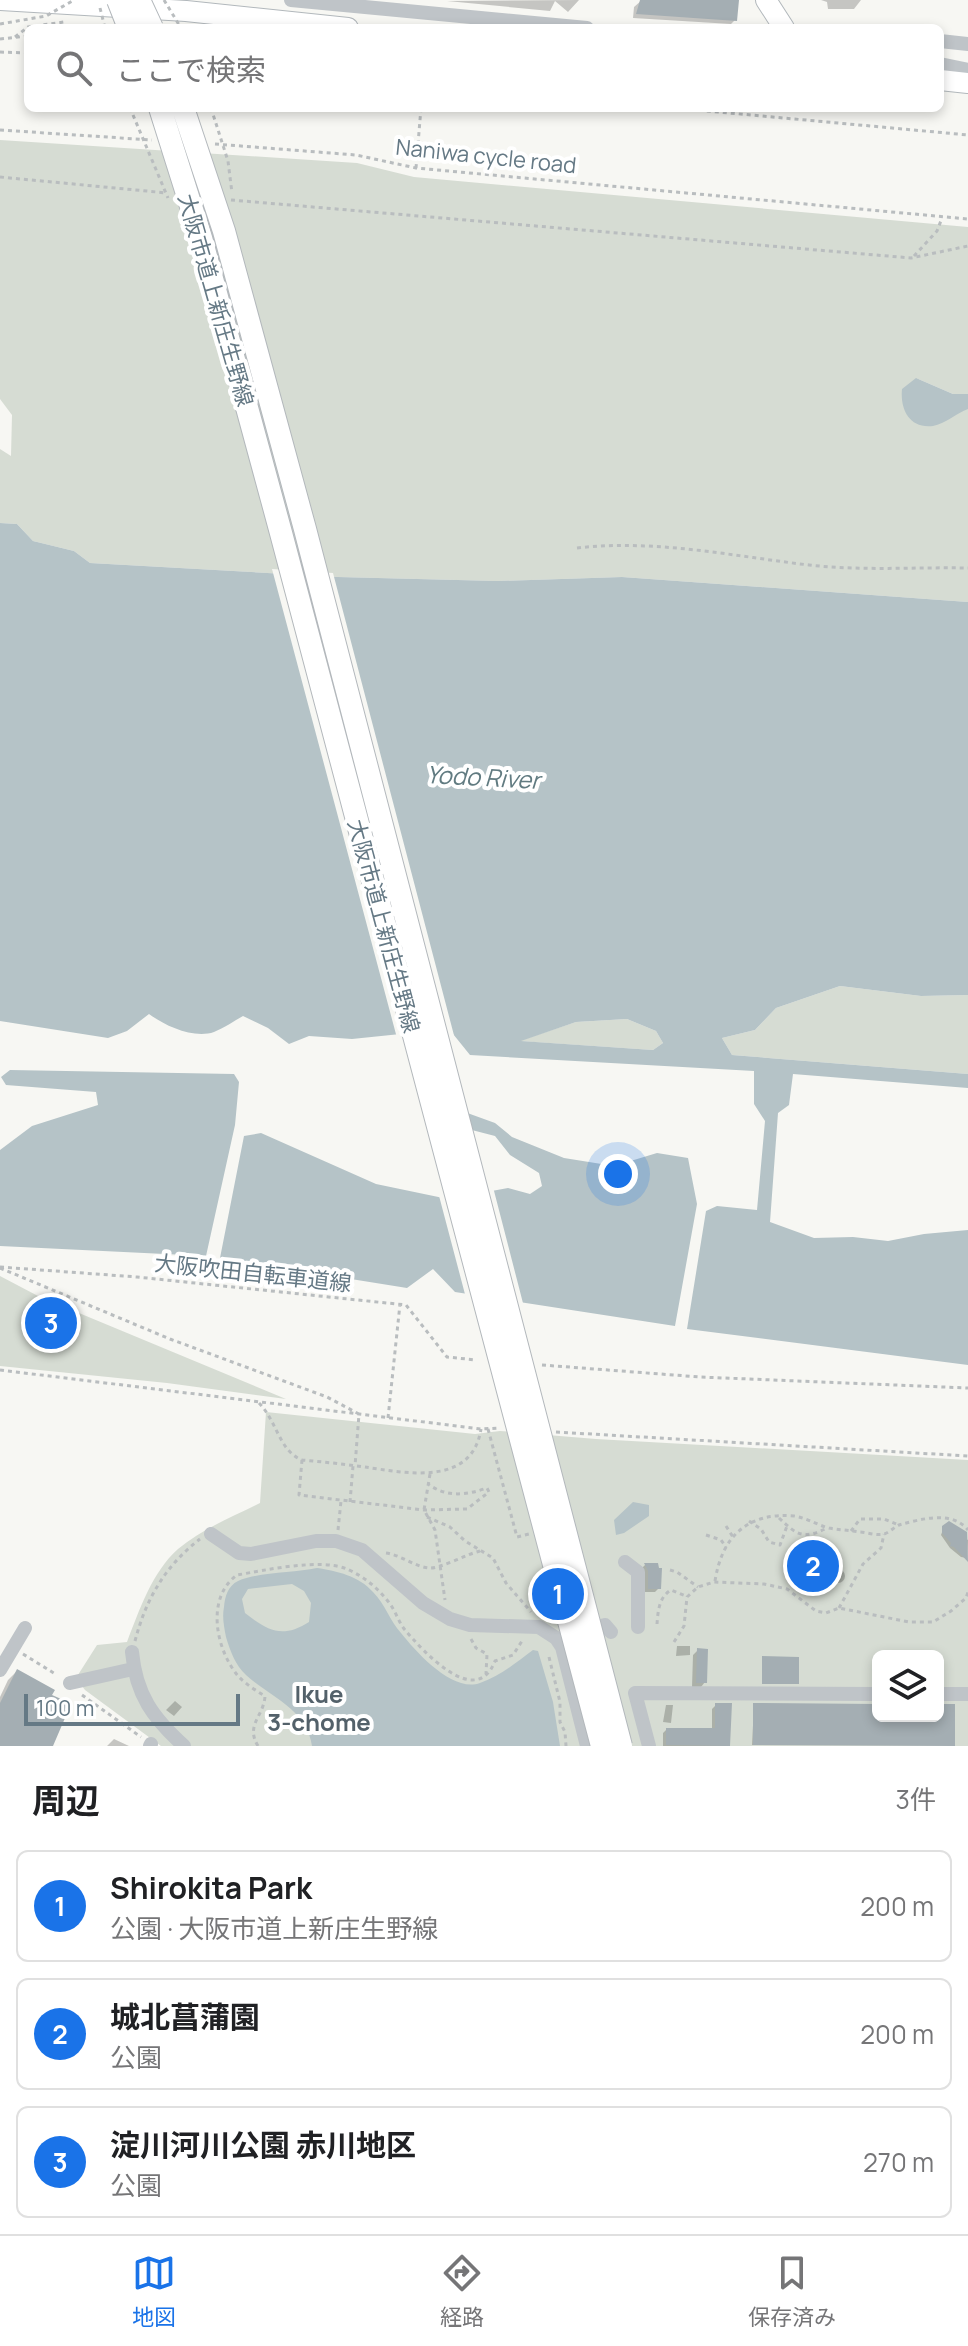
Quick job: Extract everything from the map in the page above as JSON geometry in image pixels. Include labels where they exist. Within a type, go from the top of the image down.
[{"type":"main road","points":[[118,0],[127,24]]},
{"type":"main road","points":[[139,0],[150,24]]},
{"type":"main road","name":"大阪市道上新庄生野線","points":[[161,112],[201,238],[610,1742]]},
{"type":"main road","name":"大阪市道上新庄生野線","points":[[184,112],[224,231],[305,529],[610,1742]]},
{"type":"street","points":[[0,0],[186,11],[310,24]]},
{"type":"street","points":[[291,0],[398,5],[554,24]]},
{"type":"street","points":[[766,0],[781,24]]},
{"type":"street","points":[[944,41],[968,44]]},
{"type":"street","points":[[944,65],[968,70]]},
{"type":"street","points":[[944,80],[968,83]]},
{"type":"street","points":[[211,1534],[239,1553],[251,1554],[316,1541],[336,1541],[362,1550],[423,1603],[450,1619],[470,1625],[532,1627],[556,1638],[562,1647],[587,1746]]},
{"type":"street","points":[[625,1562],[638,1572],[638,1627]]},
{"type":"street","points":[[556,1638],[605,1625],[611,1632]]},
{"type":"street","points":[[0,1670],[25,1628]]},
{"type":"street","points":[[132,1652],[133,1669],[141,1695],[160,1724],[184,1746]]},
{"type":"street","points":[[70,1683],[133,1669]]},
{"type":"street","points":[[649,1746],[635,1691],[872,1694]]},
{"type":"street","points":[[944,1694],[968,1694]]},
{"type":"path","points":[[0,24],[46,16],[74,0]]},
{"type":"path","points":[[99,0],[104,24]]},
{"type":"path","points":[[164,0],[179,24]]},
{"type":"path","points":[[0,39],[24,36]]},
{"type":"path","points":[[0,52],[24,53]]},
{"type":"path","points":[[212,112],[231,181]]},
{"type":"path","points":[[416,168],[421,112]]},
{"type":"path","points":[[718,112],[968,135]]},
{"type":"path","points":[[0,130],[155,140]]},
{"type":"path","name":"Naniwa cycle road","points":[[202,143],[356,155],[416,168],[968,219]]},
{"type":"path","points":[[0,177],[176,194]]},
{"type":"path","points":[[221,199],[911,258],[968,246]]},
{"type":"path","points":[[911,258],[937,231],[943,216]]},
{"type":"path","points":[[577,548],[612,544],[687,549],[813,565],[968,568]]},
{"type":"path","name":"大阪吹田自転車道線","points":[[0,1268],[137,1277],[400,1304]]},
{"type":"path","name":"大阪吹田自転車道線","points":[[0,1268],[170,1339],[327,1397],[359,1414]]},
{"type":"path","points":[[388,1418],[400,1304],[406,1305],[447,1357],[476,1360]]},
{"type":"path","points":[[542,1365],[700,1377],[968,1388]]},
{"type":"path","name":"大阪吹田自転車道線","points":[[0,1370],[481,1429],[499,1428]]},
{"type":"path","points":[[259,1403],[270,1413],[284,1448],[302,1460],[430,1474],[451,1468],[467,1458],[477,1445],[481,1429]]},
{"type":"path","points":[[350,1502],[359,1414]]},
{"type":"path","points":[[488,1429],[517,1537],[532,1534]]},
{"type":"path","points":[[557,1432],[968,1456]]},
{"type":"path","points":[[302,1460],[299,1495],[424,1510],[467,1509],[489,1492],[487,1488],[465,1496],[436,1490],[428,1484]]},
{"type":"path","points":[[430,1474],[425,1487],[424,1510],[435,1530],[450,1619]]},
{"type":"path","points":[[336,1541],[341,1501]]},
{"type":"path","points":[[714,1582],[726,1547],[749,1521],[794,1516],[827,1528],[884,1534],[899,1525],[949,1518],[963,1523],[968,1530]]},
{"type":"path","points":[[258,1746],[252,1728],[256,1716],[264,1707],[265,1696],[240,1677],[224,1653],[216,1612],[221,1594],[237,1575],[315,1565],[347,1569],[368,1580],[391,1605],[404,1629],[459,1679],[474,1680],[492,1670],[495,1661],[518,1650],[535,1617],[506,1583],[493,1558],[465,1541],[450,1527],[427,1517]]},
{"type":"path","points":[[851,1531],[860,1519],[873,1517],[899,1525]]},
{"type":"path","points":[[779,1518],[804,1535],[814,1535],[827,1528]]},
{"type":"path","points":[[749,1521],[764,1533],[769,1542],[780,1545],[787,1526]]},
{"type":"path","points":[[726,1526],[733,1537]]},
{"type":"path","points":[[132,1652],[141,1617],[159,1581],[179,1556],[211,1534]]},
{"type":"path","points":[[839,1608],[863,1564],[881,1548],[884,1534]]},
{"type":"path","points":[[706,1535],[721,1540],[726,1547]]},
{"type":"path","points":[[362,1550],[399,1555],[428,1568],[440,1567],[460,1556],[481,1551]]},
{"type":"path","points":[[670,1570],[698,1587]]},
{"type":"path","points":[[674,1642],[684,1626],[687,1597],[698,1587],[714,1582],[764,1584],[787,1589],[816,1611],[826,1613],[839,1608],[909,1622],[933,1622],[951,1611],[966,1598],[968,1592]]},
{"type":"path","points":[[657,1624],[660,1602],[665,1594],[671,1590],[687,1597]]},
{"type":"path","points":[[470,1625],[470,1638],[476,1648],[487,1654],[486,1674]]},
{"type":"path","points":[[556,1638],[549,1650],[549,1665],[560,1702],[560,1722],[565,1732],[566,1746]]},
{"type":"shaded area","points":[[0,140],[357,163],[414,177],[968,227],[968,394],[953,394],[916,378],[968,409],[968,602],[622,577],[497,581],[338,577],[90,563],[74,551],[33,541],[17,524],[0,523],[0,449],[11,456],[12,415],[0,399]]},
{"type":"shaded area","points":[[840,986],[921,996],[968,995],[968,1074],[732,1055],[722,1038],[755,1030],[776,1008]]},
{"type":"shaded area","points":[[627,1019],[656,1031],[663,1043],[653,1050],[519,1041],[576,1022]]},
{"type":"shaded area","points":[[0,1276],[38,1296],[286,1399],[0,1366]]},
{"type":"shaded area","points":[[266,1412],[475,1434],[500,1431],[968,1460],[968,1746],[161,1746],[85,1690],[76,1678],[97,1645],[127,1642],[161,1569],[178,1549],[207,1529],[260,1503]]},
{"type":"water","points":[[916,378],[953,394],[968,394],[968,409],[933,426],[912,421],[903,404],[902,389]]},
{"type":"water","name":"Yodo River","points":[[0,523],[17,524],[33,541],[74,551],[90,563],[338,577],[497,581],[622,577],[968,602],[968,995],[921,996],[840,986],[776,1008],[755,1030],[722,1038],[732,1055],[968,1074],[968,1088],[793,1074],[789,1105],[778,1113],[770,1222],[814,1238],[853,1237],[888,1241],[968,1230],[968,1365],[687,1329],[706,1211],[717,1206],[757,1210],[765,1121],[754,1104],[754,1071],[470,1055],[449,1029],[352,1039],[309,1036],[289,1044],[268,1028],[243,1016],[214,1032],[198,1034],[171,1027],[149,1014],[127,1031],[108,1038],[0,1021]],"holes":[[[627,1019],[656,1031],[663,1043],[653,1050],[521,1041],[576,1022]]]},
{"type":"water","points":[[10,1070],[234,1074],[239,1082],[235,1125],[206,1256],[0,1246],[0,1150],[32,1126],[98,1105],[96,1092],[6,1085],[1,1077]]},
{"type":"water","points":[[437,1102],[495,1123],[512,1137],[564,1158],[614,1166],[657,1153],[688,1158],[697,1204],[675,1326],[455,1292],[433,1269],[407,1288],[220,1258],[244,1136],[261,1133],[376,1184],[448,1199],[508,1188],[530,1194],[542,1186],[539,1173],[510,1155],[495,1136],[441,1122]]},
{"type":"water","points":[[633,1502],[649,1505],[649,1516],[616,1535],[614,1520]]},
{"type":"water","points":[[317,1568],[354,1578],[367,1586],[416,1651],[447,1677],[459,1682],[470,1685],[480,1683],[501,1673],[533,1650],[538,1651],[553,1702],[560,1746],[312,1746],[309,1733],[295,1713],[239,1667],[228,1642],[223,1611],[226,1595],[238,1581]],"holes":[[[292,1584],[304,1591],[311,1603],[309,1622],[291,1630],[276,1631],[245,1613],[242,1599],[248,1589]]]},
{"type":"pier","points":[[272,569],[333,573],[456,1043],[448,1033],[397,1038]]},
{"type":"pier","points":[[493,1187],[524,1307],[466,1298],[438,1192],[448,1195]]},
{"type":"building","points":[[640,0],[739,0],[737,21],[636,14]]},
{"type":"building","points":[[949,1521],[967,1532],[968,1562],[950,1546],[951,1543],[942,1533],[942,1526]]},
{"type":"building","points":[[644,1563],[658,1563],[662,1568],[661,1589],[648,1589],[648,1571]]},
{"type":"building","points":[[697,1648],[708,1649],[707,1683],[696,1683]]},
{"type":"building","points":[[762,1656],[799,1657],[799,1684],[762,1684]]},
{"type":"building","points":[[17,1669],[55,1690],[52,1695],[68,1702],[65,1710],[68,1711],[53,1746],[0,1746],[0,1703]]},
{"type":"building","points":[[715,1703],[732,1703],[730,1746],[666,1745],[666,1728],[715,1728]]},
{"type":"building","points":[[753,1703],[872,1704],[872,1722],[944,1722],[944,1704],[955,1704],[955,1746],[753,1745]]},
{"type":"place","name":"淀川河川公園 赤川地区","points":[[51,1323]]},
{"type":"place","name":"城北菖蒲園","points":[[813,1566]]},
{"type":"place","name":"Shirokita Park","points":[[558,1594]]},
{"type":"district","name":"Ikue 3-chome","points":[[319,1709]]}]
